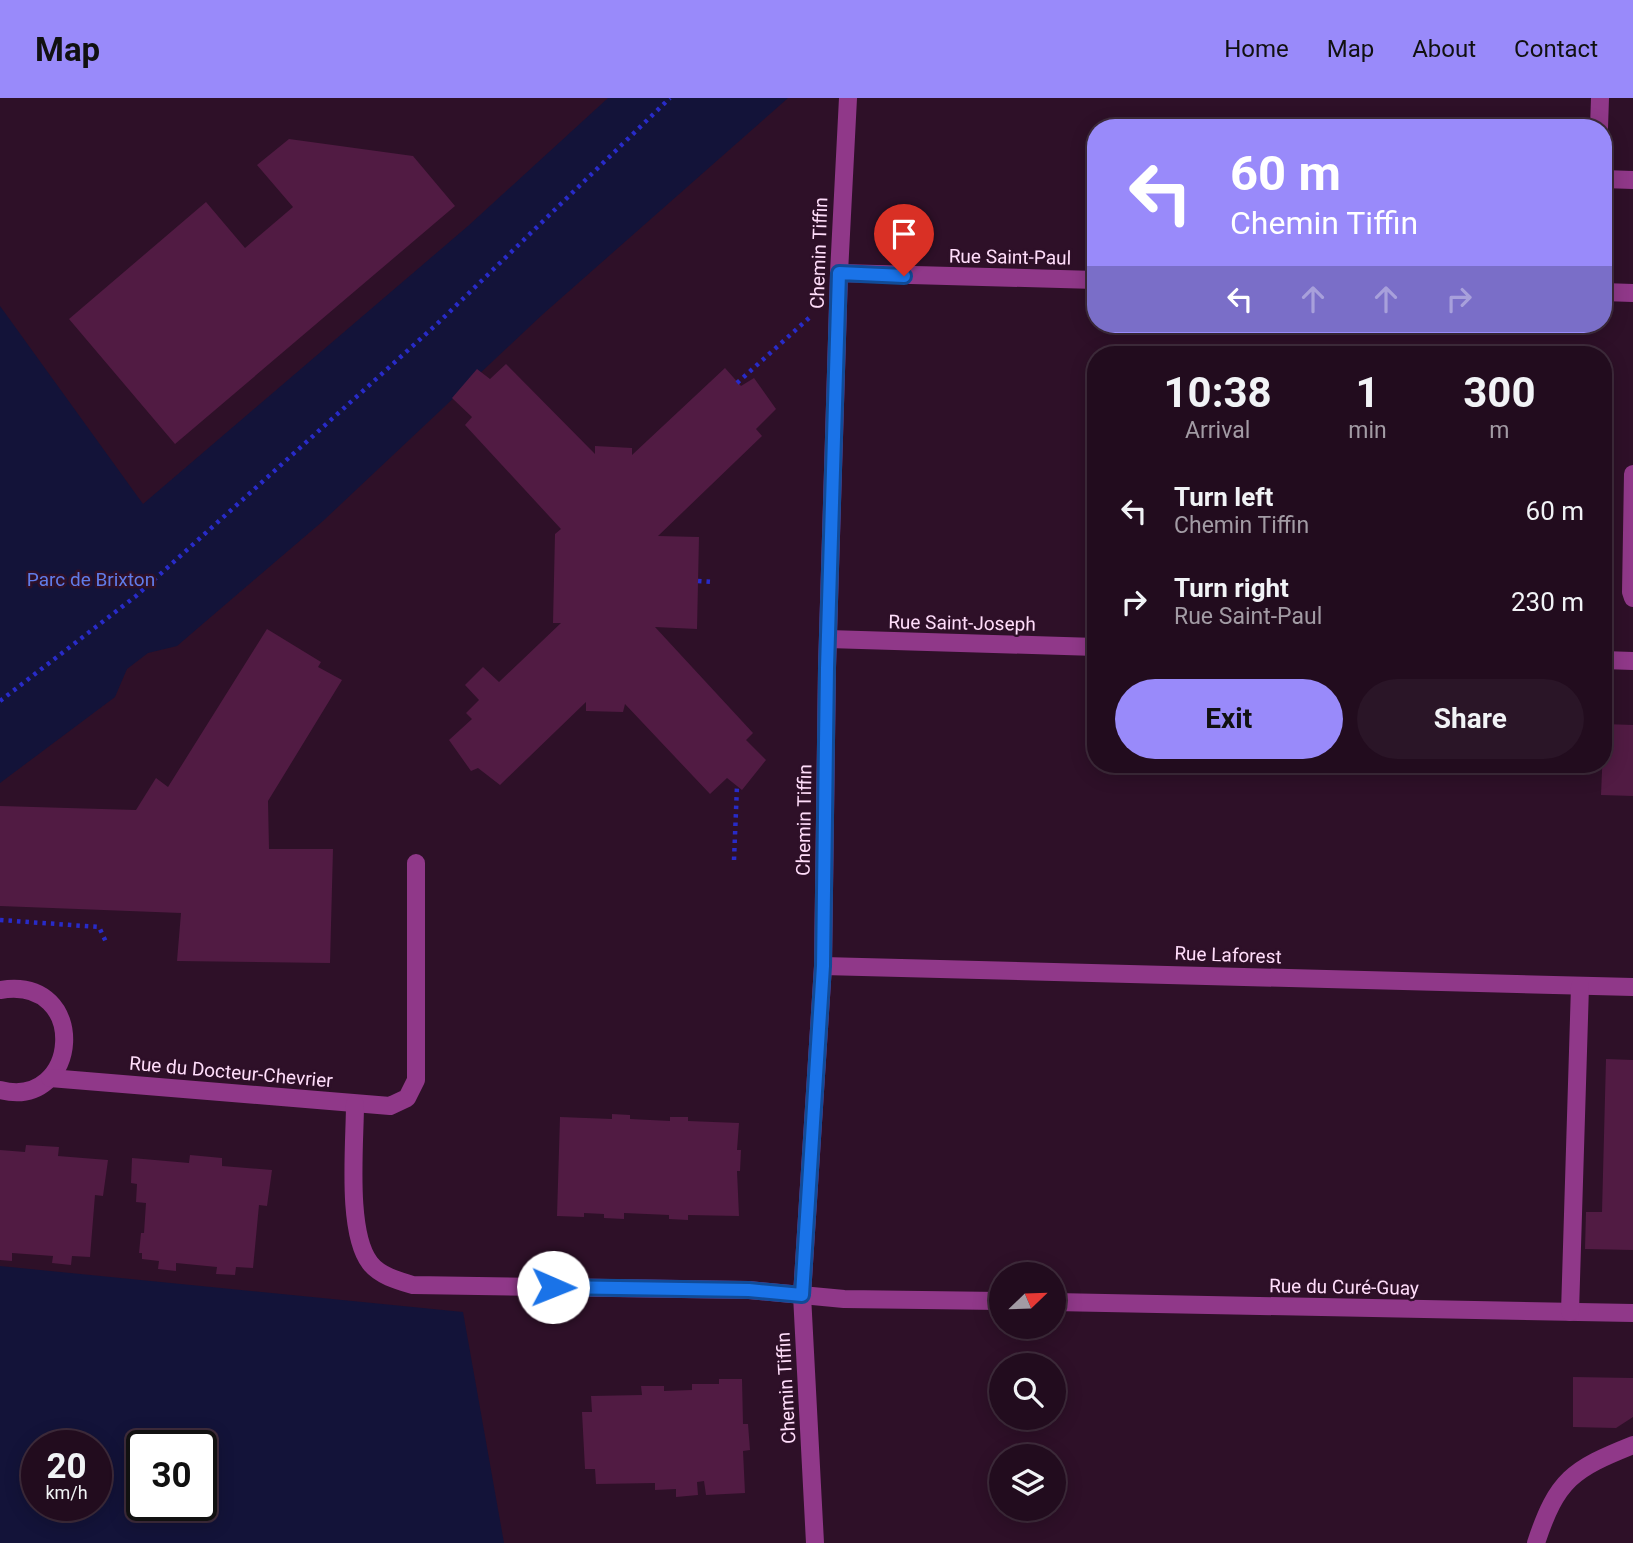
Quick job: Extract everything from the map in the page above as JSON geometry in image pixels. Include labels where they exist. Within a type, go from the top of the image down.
[{"type":"street","name":"Chemin Tiffin","points":[[815,1543],[802,1295],[823,966],[828,639],[839,273],[848,98]]},
{"type":"street","points":[[1599,119],[1600,98]]},
{"type":"street","points":[[1612,179],[1633,180]]},
{"type":"street","name":"Rue Saint-Paul","points":[[839,273],[1087,280]]},
{"type":"street","points":[[1612,292],[1633,293]]},
{"type":"street","points":[[1633,474],[1633,598]]},
{"type":"street","name":"Rue Saint-Joseph","points":[[828,639],[1087,647]]},
{"type":"street","points":[[1612,660],[1633,661]]},
{"type":"street","points":[[355,1104],[390,1106],[407,1098],[416,1080],[416,863]]},
{"type":"street","name":"Rue Laforest","points":[[823,966],[1633,987]]},
{"type":"street","points":[[1570,1312],[1580,986]]},
{"type":"street","points":[[0,990],[14,988],[31,991],[47,1000],[58,1013],[65,1030],[65,1047],[60,1064],[50,1078]]},
{"type":"street","name":"Rue du Docteur-Chevrier","points":[[0,1090],[20,1092],[36,1087],[50,1078],[355,1104],[354,1196],[359,1235],[371,1264],[391,1278],[413,1285],[749,1290],[802,1295]]},
{"type":"street","points":[[802,1295],[989,1301]]},
{"type":"street","name":"Rue du Curé-Guay","points":[[1066,1302],[1633,1313]]},
{"type":"street","points":[[1536,1543],[1554,1499],[1572,1475],[1598,1459],[1633,1445]]},
{"type":"path","points":[[0,701],[136,596],[437,324],[670,98]]},
{"type":"path","points":[[737,383],[809,317]]},
{"type":"path","points":[[698,581],[712,582]]},
{"type":"path","points":[[734,860],[737,786]]},
{"type":"path","points":[[0,919],[99,926],[106,942]]},
{"type":"green space","name":"Parc de Brixton","points":[[608,98],[788,98],[542,315],[323,521],[177,646],[148,653],[127,669],[115,697],[0,783],[0,306],[143,504],[468,226]]},
{"type":"green space","points":[[0,1266],[463,1312],[504,1543],[0,1543]]},
{"type":"building","points":[[289,139],[413,156],[455,206],[175,444],[69,319],[206,202],[245,248],[293,207],[257,165]]},
{"type":"building","points":[[506,364],[595,454],[595,446],[632,448],[632,455],[725,368],[741,386],[754,378],[776,409],[756,429],[762,436],[658,536],[699,537],[697,629],[655,627],[753,733],[746,740],[766,760],[742,790],[727,778],[710,794],[625,704],[623,712],[586,711],[586,702],[500,785],[478,768],[471,771],[449,740],[472,719],[466,713],[479,700],[465,685],[483,667],[499,682],[561,623],[553,623],[555,534],[561,529],[465,425],[472,417],[452,398],[477,369],[490,379]]},
{"type":"building","points":[[267,629],[321,662],[318,667],[342,680],[268,801],[269,849],[333,849],[330,963],[177,961],[181,913],[0,906],[0,806],[136,810],[156,778],[168,787]]},
{"type":"building","points":[[1612,724],[1633,725],[1633,796],[1601,795],[1602,773],[1612,773]]},
{"type":"building","points":[[1606,1059],[1633,1060],[1633,1250],[1585,1249],[1586,1212],[1602,1212]]},
{"type":"building","points":[[612,1114],[630,1115],[630,1119],[670,1121],[670,1117],[688,1117],[688,1121],[739,1123],[739,1216],[688,1215],[688,1220],[669,1219],[669,1215],[624,1213],[624,1219],[584,1213],[584,1217],[557,1216],[560,1117],[612,1119]]},
{"type":"building","points":[[26,1145],[59,1147],[58,1156],[108,1160],[103,1196],[95,1195],[90,1257],[72,1256],[71,1265],[52,1263],[53,1256],[12,1253],[12,1261],[0,1260],[0,1150],[25,1152]]},
{"type":"building","points":[[190,1155],[222,1158],[222,1166],[272,1170],[267,1206],[259,1205],[253,1268],[236,1267],[235,1275],[216,1274],[217,1267],[176,1263],[176,1271],[158,1269],[159,1261],[142,1259],[142,1253],[139,1253],[141,1233],[144,1233],[146,1203],[136,1202],[137,1184],[131,1183],[132,1158],[189,1163]]},
{"type":"building","points":[[1573,1377],[1633,1378],[1633,1417],[1616,1428],[1573,1427]]},
{"type":"building","points":[[719,1379],[742,1379],[743,1424],[748,1424],[750,1450],[743,1451],[745,1493],[706,1495],[704,1481],[697,1482],[698,1495],[676,1497],[676,1489],[655,1490],[655,1483],[596,1484],[595,1469],[585,1469],[582,1412],[592,1412],[591,1396],[642,1395],[641,1386],[664,1386],[664,1391],[692,1390],[692,1384],[719,1384]]},
{"type":"route","points":[[553,1287],[749,1290],[802,1295],[823,966],[827,668],[839,273],[904,276]]}]
